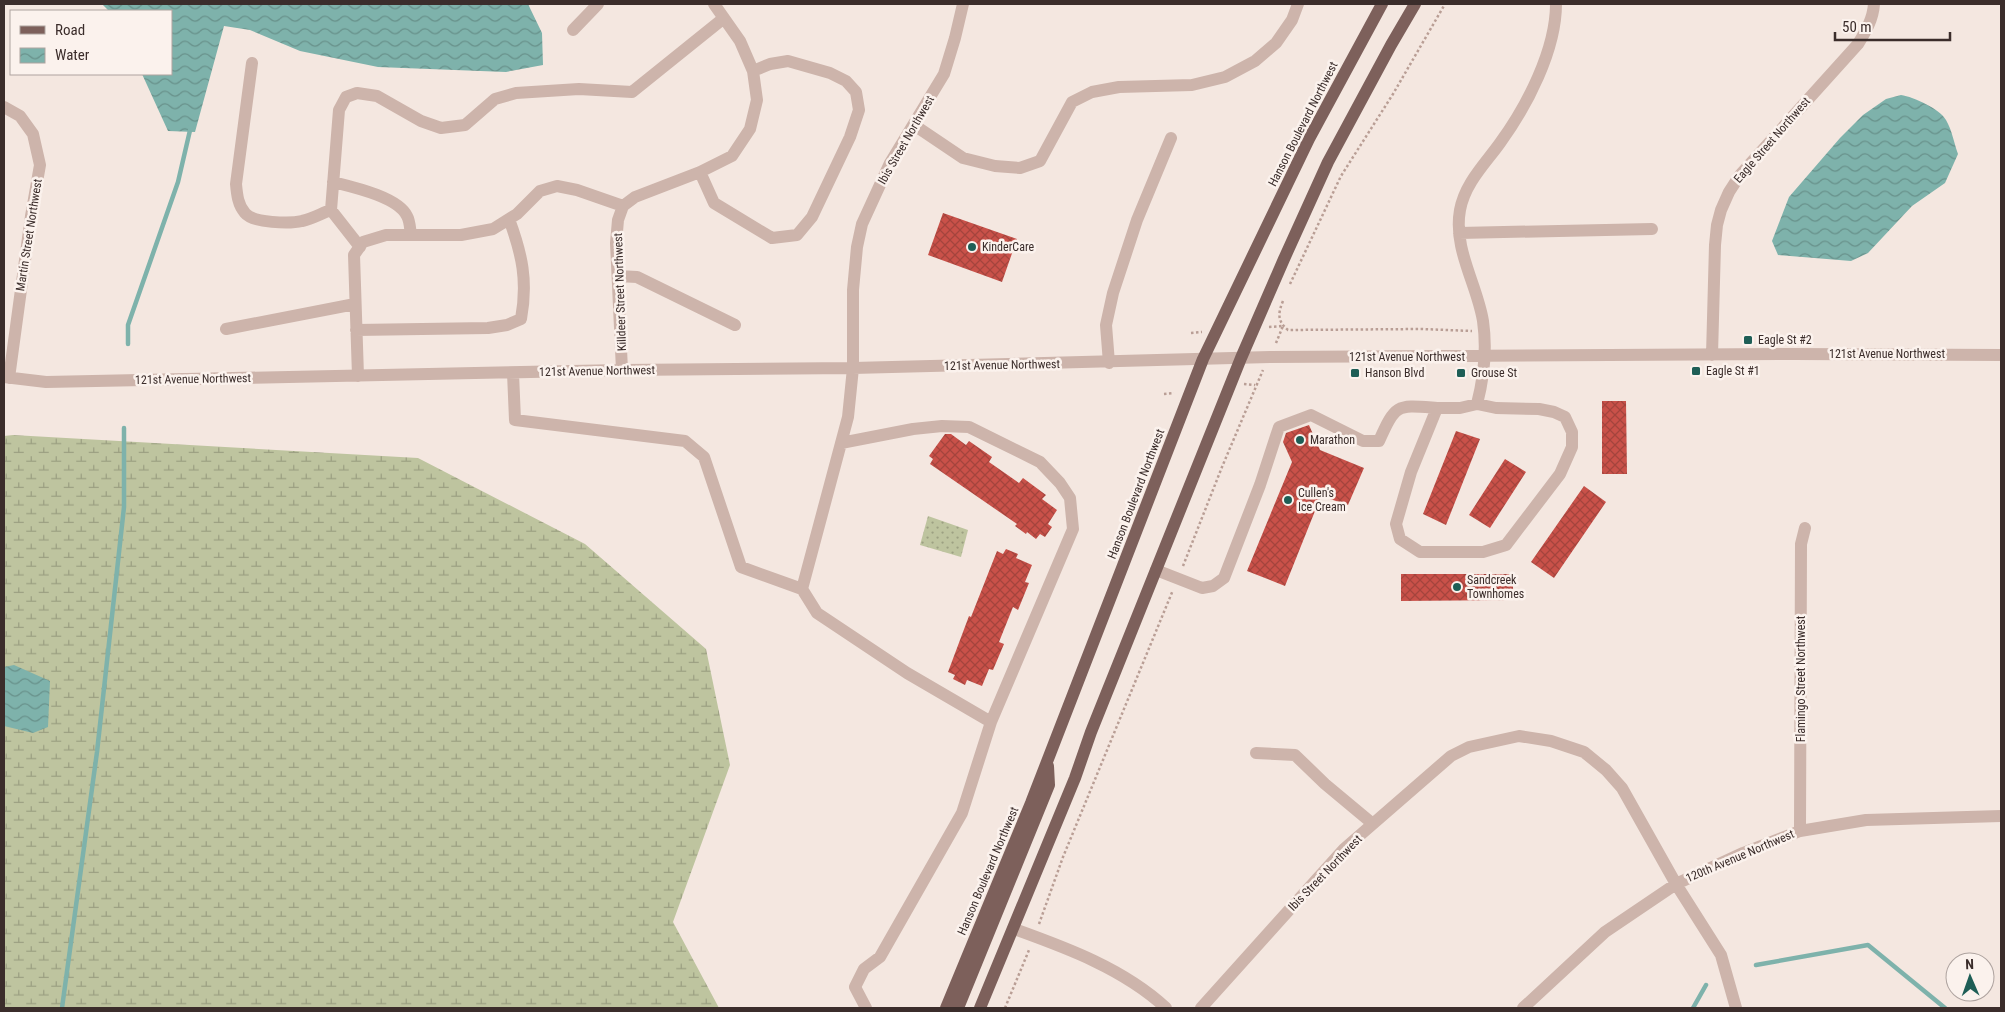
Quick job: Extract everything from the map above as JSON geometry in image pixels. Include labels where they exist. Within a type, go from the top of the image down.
[{"type":"main road","name":"Hanson Boulevard Northwest","points":[[946,1008],[1048,758],[1203,359],[1309,139],[1382,4]]},
{"type":"main road","points":[[980,1008],[1014,929],[1241,358],[1328,162],[1391,45],[1416,4]]},
{"type":"main road","points":[[958,1008],[1048,785],[1048,758]]},
{"type":"street","points":[[573,30],[598,4]]},
{"type":"street","points":[[358,376],[354,255],[364,242],[386,235],[461,235],[493,229],[517,214],[540,191],[557,186],[577,190],[623,206],[635,197],[700,172],[732,156],[750,129],[757,100],[753,71],[740,41],[714,4]]},
{"type":"street","name":"Ibis Street Northwest","points":[[802,589],[848,416],[853,368],[853,290],[857,247],[862,224],[890,163],[944,74],[963,4]]},
{"type":"street","points":[[914,125],[963,158],[995,166],[1020,168],[1040,161],[1072,102],[1092,92],[1119,87],[1192,85],[1225,77],[1255,61],[1276,43],[1292,20],[1298,4]]},
{"type":"street","points":[[1477,404],[1483,380],[1484,331],[1474,287],[1462,253],[1459,233],[1460,211],[1474,176],[1486,163],[1514,123],[1540,74],[1556,19],[1556,4]]},
{"type":"street","name":"Eagle Street Northwest","points":[[1712,355],[1715,245],[1721,210],[1729,192],[1740,175],[1858,44],[1874,11],[1874,4]]},
{"type":"street","points":[[360,247],[331,210],[339,110],[346,97],[357,93],[378,96],[421,121],[441,128],[465,125],[494,98],[516,94],[579,89],[632,92],[724,18]]},
{"type":"street","points":[[700,172],[714,202],[772,238],[797,235],[812,217],[850,137],[859,110],[856,92],[846,81],[830,72],[788,61],[770,64],[753,71]]},
{"type":"street","points":[[252,63],[236,184],[237,199],[245,214],[252,218],[274,222],[301,222],[331,210]]},
{"type":"street","name":"Martin Street Northwest","points":[[4,107],[20,116],[33,134],[40,165],[6,377]]},
{"type":"street","points":[[1108,362],[1106,325],[1113,293],[1138,220],[1171,138]]},
{"type":"street","points":[[333,182],[354,187],[395,203],[408,216],[411,235]]},
{"type":"street","name":"Killdeer Street Northwest","points":[[622,370],[616,243],[618,220],[623,206]]},
{"type":"street","points":[[356,330],[488,328],[507,325],[521,319],[524,301],[524,266],[509,219]]},
{"type":"street","points":[[1459,233],[1652,229]]},
{"type":"street","points":[[618,276],[637,277],[735,325]]},
{"type":"street","points":[[226,329],[355,304]]},
{"type":"street","name":"121st Avenue Northwest","points":[[6,377],[46,382],[622,370],[853,368],[1241,358],[2001,355]]},
{"type":"street","points":[[513,373],[515,420],[685,441],[704,457],[741,567],[802,589],[817,613],[907,673],[991,722]]},
{"type":"street","points":[[1156,570],[1177,580],[1202,588],[1213,586],[1224,578],[1263,478],[1280,427],[1311,415],[1363,441],[1379,440],[1394,411],[1402,407],[1413,406],[1460,408],[1477,404],[1496,408],[1539,409],[1554,412],[1565,418],[1572,432],[1572,447],[1560,474],[1506,545],[1483,552],[1420,552],[1400,539],[1396,524],[1411,472],[1437,408]]},
{"type":"street","points":[[841,443],[913,428],[969,427],[1040,462],[1060,483],[1070,498],[1073,529],[991,722],[962,813],[880,957],[864,969],[855,987],[866,1008]]},
{"type":"street","name":"Flamingo Street Northwest","points":[[1800,830],[1801,544],[1805,528]]},
{"type":"street","name":"Ibis Street Northwest","points":[[1201,1008],[1344,849],[1451,756],[1468,747],[1519,736],[1551,741],[1584,752],[1606,770],[1622,788],[1676,884]]},
{"type":"street","points":[[1256,754],[1295,755],[1325,784],[1373,824]]},
{"type":"street","name":"120th Avenue Northwest","points":[[1523,1008],[1605,932],[1676,884],[1743,853],[1800,830],[1866,820],[2001,816]]},
{"type":"street","points":[[1676,884],[1721,955],[1736,1008]]},
{"type":"street","points":[[1014,929],[1099,963],[1123,976],[1166,1008]]},
{"type":"path","points":[[1289,287],[1341,176],[1393,94],[1445,4]]},
{"type":"path","points":[[1285,295],[1278,315],[1283,326],[1288,330],[1422,329],[1484,331]]},
{"type":"path","points":[[1005,1008],[1255,385],[1230,386]]},
{"type":"path","points":[[1164,394],[1191,391]]},
{"type":"green space","points":[[4,436],[418,458],[585,544],[706,649],[730,765],[673,922],[719,1008],[4,1008]]},
{"type":"green space","points":[[928,516],[968,530],[961,557],[920,545]]},
{"type":"water","points":[[102,4],[528,4],[542,33],[543,65],[506,72],[378,67],[300,51],[250,30],[224,26],[195,132],[168,131],[142,75],[172,75],[172,10],[108,10]]},
{"type":"water","points":[[1901,95],[1933,108],[1943,116],[1948,124],[1958,154],[1945,183],[1912,206],[1868,253],[1851,261],[1778,255],[1772,241],[1789,197],[1840,138],[1863,115],[1886,99]]},
{"type":"water","points":[[14,665],[50,681],[48,727],[33,733],[4,726],[4,667]]},
{"type":"building","name":"KinderCare","points":[[943,213],[1017,239],[1002,282],[928,255]]},
{"type":"building","points":[[1602,401],[1626,401],[1627,474],[1602,474]]},
{"type":"building","points":[[1309,425],[1320,450],[1364,468],[1348,505],[1321,496],[1285,586],[1247,571],[1292,462],[1283,442],[1286,433]]},
{"type":"building","points":[[1456,431],[1480,439],[1446,525],[1423,514]]},
{"type":"building","points":[[945,434],[951,434],[966,445],[969,441],[992,457],[989,462],[1019,483],[1023,478],[1046,495],[1042,499],[1057,510],[1048,524],[1052,527],[1045,537],[1040,534],[1036,539],[1027,532],[1026,534],[1015,526],[1017,524],[930,464],[933,459],[929,456]]},
{"type":"building","points":[[1505,459],[1526,472],[1490,528],[1469,515]]},
{"type":"building","name":"Sandcreek Townhomes","points":[[1584,486],[1606,502],[1554,578],[1531,562]]},
{"type":"building","points":[[1006,549],[1018,554],[1016,558],[1032,565],[1025,582],[1029,583],[1018,610],[1013,607],[999,642],[1004,644],[993,670],[989,669],[982,686],[967,680],[965,685],[953,679],[955,675],[948,672],[969,616],[971,617],[997,551],[1003,554]]},
{"type":"building","name":"Sandcreek Townhomes","points":[[1401,574],[1513,574],[1513,600],[1401,601]]},
{"type":"waterway","points":[[128,344],[128,325],[178,182],[191,126]]},
{"type":"waterway","points":[[62,1008],[97,752],[124,507],[124,428]]},
{"type":"waterway","points":[[1756,965],[1868,945],[1945,1008]]},
{"type":"waterway","points":[[1693,1008],[1706,985]]},
{"type":"place","name":"KinderCare","points":[[972,247]]},
{"type":"place","name":"Eagle St #2","points":[[1748,340]]},
{"type":"place","name":"Eagle St #1","points":[[1696,371]]},
{"type":"place","name":"Hanson Blvd","points":[[1355,373]]},
{"type":"place","name":"Grouse St","points":[[1461,373]]},
{"type":"place","name":"Marathon","points":[[1300,440]]},
{"type":"place","name":"Cullen's Ice Cream","points":[[1288,500]]},
{"type":"place","name":"Sandcreek Townhomes","points":[[1457,587]]}]
